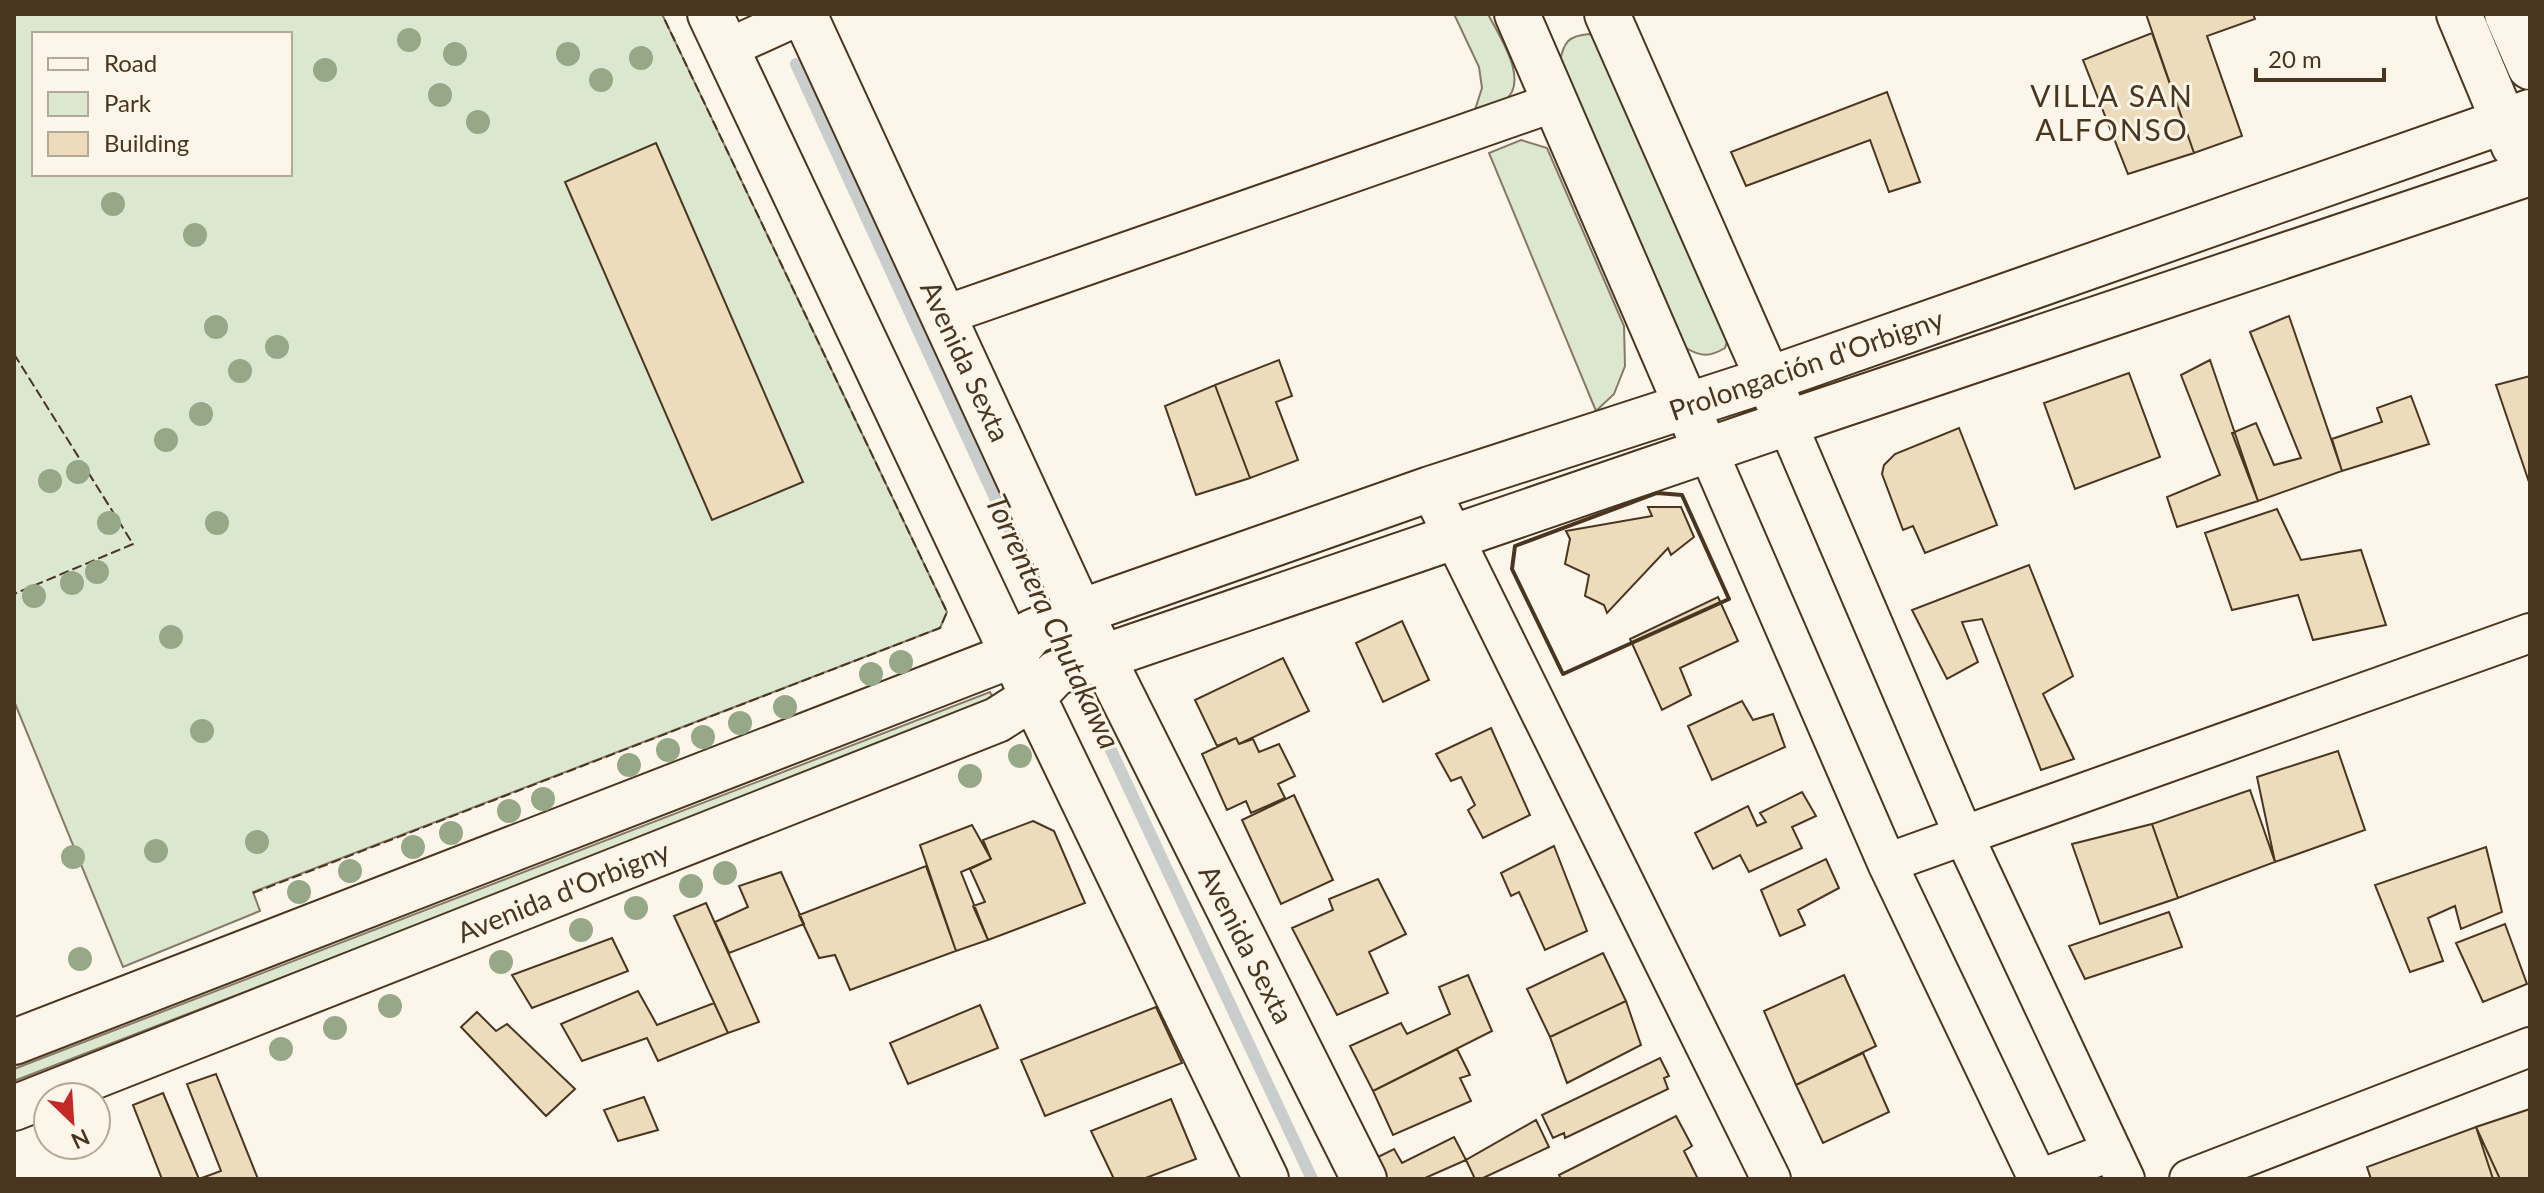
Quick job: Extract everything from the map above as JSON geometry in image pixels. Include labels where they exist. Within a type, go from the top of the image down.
[{"type":"main road","points":[[1517,14],[1685,406],[1708,451]]},
{"type":"main road","points":[[1607,14],[1787,423]]},
{"type":"main road","points":[[2459,14],[2517,116],[2528,177]]},
{"type":"main road","points":[[2507,14],[2530,67]]},
{"type":"main road","name":"Avenida Sexta","points":[[766,24],[945,315],[1100,658],[1364,1179]]},
{"type":"main road","name":"Avenida Sexta","points":[[766,24],[1023,644],[1045,685],[1266,1179]]},
{"type":"main road","name":"Prolongación d'Orbigny","points":[[1079,612],[1430,489],[1769,379],[2517,116]]},
{"type":"main road","name":"Prolongación d'Orbigny","points":[[1100,658],[1787,423],[2528,177]]},
{"type":"main road","name":"Avenida d'Orbigny","points":[[14,1042],[1023,644],[1079,612]]},
{"type":"main road","name":"Avenida d'Orbigny","points":[[14,1108],[997,720],[1045,685],[1100,658]]},
{"type":"street","points":[[945,315],[1555,102]]},
{"type":"street","points":[[1708,451],[1887,863],[2039,1179],[2119,1165],[1963,834],[1787,423]]},
{"type":"street","points":[[1430,489],[1771,1179]]},
{"type":"street","points":[[1887,863],[2530,633]]},
{"type":"street","points":[[2189,1179],[2530,1047]]},
{"type":"green space","points":[[14,14],[662,14],[947,612],[940,628],[253,892],[260,911],[123,967],[14,701]]},
{"type":"green space","points":[[1454,14],[1488,14],[1514,71],[1512,93],[1504,101],[1474,113],[1482,88],[1479,67]]},
{"type":"green space","points":[[1589,34],[1603,39],[1730,333],[1725,348],[1715,353],[1706,355],[1686,348],[1560,61],[1568,41]]},
{"type":"green space","points":[[1521,140],[1547,148],[1624,326],[1625,366],[1614,394],[1596,411],[1489,153]]},
{"type":"green space","points":[[990,692],[995,702],[14,1081],[14,1069]]},
{"type":"building","points":[[2146,14],[2253,14],[2255,19],[2207,36],[2242,136],[2194,153]]},
{"type":"building","points":[[2152,33],[2194,153],[2128,174],[2083,60]]},
{"type":"building","points":[[1887,92],[1920,182],[1889,192],[1870,140],[1746,186],[1731,152]]},
{"type":"building","points":[[656,143],[803,482],[712,520],[565,182]]},
{"type":"building","points":[[2289,316],[2342,471],[2258,501],[2232,433],[2256,423],[2274,465],[2301,458],[2250,332]]},
{"type":"building","points":[[1279,360],[1292,396],[1276,402],[1298,460],[1250,478],[1215,385]]},
{"type":"building","points":[[2210,360],[2258,501],[2177,527],[2167,497],[2220,475],[2181,375]]},
{"type":"building","points":[[2129,373],[2160,457],[2075,489],[2044,403]]},
{"type":"building","points":[[2530,376],[2530,485],[2496,385]]},
{"type":"building","points":[[1215,385],[1250,478],[1196,495],[1165,406]]},
{"type":"building","points":[[2411,396],[2429,444],[2342,471],[2332,439],[2382,422],[2377,408]]},
{"type":"building","points":[[1959,428],[1997,525],[1925,553],[1913,526],[1903,530],[1882,474],[1884,465],[1895,454]]},
{"type":"building","points":[[1648,507],[1681,507],[1694,537],[1671,555],[1668,548],[1607,613],[1604,605],[1585,596],[1589,575],[1565,564],[1570,539],[1566,531],[1652,516]]},
{"type":"building","points":[[2277,509],[2301,560],[2361,550],[2386,625],[2313,640],[2298,595],[2232,610],[2205,533]]},
{"type":"building","points":[[2029,565],[2073,676],[2043,694],[2074,759],[2041,770],[1982,619],[1962,622],[1978,662],[1947,679],[1912,610]]},
{"type":"building","points":[[1718,597],[1738,641],[1680,668],[1691,695],[1662,710],[1630,639]]},
{"type":"building","points":[[1402,621],[1429,680],[1383,702],[1356,643]]},
{"type":"building","points":[[1283,658],[1309,711],[1239,744],[1236,738],[1217,746],[1195,700]]},
{"type":"building","points":[[1742,701],[1753,720],[1773,714],[1785,747],[1712,780],[1688,726]]},
{"type":"building","points":[[1491,728],[1530,815],[1483,838],[1468,810],[1475,805],[1461,777],[1451,781],[1436,754]]},
{"type":"building","points":[[1236,738],[1239,744],[1253,739],[1259,752],[1279,744],[1295,776],[1278,784],[1285,798],[1251,813],[1246,801],[1227,810],[1202,754]]},
{"type":"building","points":[[2338,751],[2365,830],[2275,862],[2257,777]]},
{"type":"building","points":[[2250,790],[2275,862],[2178,898],[2152,824]]},
{"type":"building","points":[[1802,792],[1816,816],[1792,827],[1802,848],[1749,872],[1740,855],[1713,869],[1695,833],[1748,806],[1757,826],[1766,822],[1760,813]]},
{"type":"building","points":[[1294,795],[1333,880],[1281,904],[1242,820]]},
{"type":"building","points":[[1033,821],[1054,831],[1085,903],[988,940],[973,906],[985,902],[970,869],[991,859],[983,840]]},
{"type":"building","points":[[2152,824],[2178,898],[2100,924],[2072,844]]},
{"type":"building","points":[[972,825],[991,859],[961,872],[988,940],[956,951],[920,845]]},
{"type":"building","points":[[1554,846],[1587,931],[1545,950],[1519,892],[1511,896],[1501,873]]},
{"type":"building","points":[[2486,847],[2502,912],[2461,929],[2455,906],[2428,918],[2443,961],[2410,972],[2375,885]]},
{"type":"building","points":[[1826,859],[1839,888],[1798,910],[1805,925],[1780,936],[1761,890]]},
{"type":"building","points":[[926,866],[956,951],[850,990],[835,955],[819,958],[799,915]]},
{"type":"building","points":[[781,872],[804,924],[729,953],[715,922],[748,907],[739,886]]},
{"type":"building","points":[[1378,879],[1406,934],[1369,952],[1388,993],[1337,1015],[1292,928],[1333,910],[1329,899]]},
{"type":"building","points":[[706,903],[759,1022],[728,1033],[674,916]]},
{"type":"building","points":[[2169,912],[2182,947],[2085,979],[2069,946]]},
{"type":"building","points":[[2505,924],[2527,984],[2483,1002],[2456,943]]},
{"type":"building","points":[[612,938],[628,971],[532,1008],[512,975]]},
{"type":"building","points":[[1603,953],[1626,1001],[1550,1037],[1527,989]]},
{"type":"building","points":[[1468,975],[1492,1031],[1373,1091],[1350,1046],[1401,1023],[1407,1034],[1450,1014],[1439,987]]},
{"type":"building","points":[[1844,975],[1876,1046],[1796,1085],[1764,1011]]},
{"type":"building","points":[[638,991],[657,1025],[714,1003],[728,1033],[658,1061],[647,1038],[582,1061],[561,1024]]},
{"type":"building","points":[[1626,1001],[1641,1045],[1567,1083],[1550,1037]]},
{"type":"building","points":[[980,1005],[998,1048],[908,1084],[890,1043]]},
{"type":"building","points":[[1156,1007],[1182,1063],[1045,1116],[1021,1060]]},
{"type":"building","points":[[477,1012],[496,1031],[507,1024],[575,1089],[546,1116],[461,1027]]},
{"type":"building","points":[[1457,1049],[1470,1075],[1460,1078],[1471,1101],[1393,1135],[1373,1091]]},
{"type":"building","points":[[1863,1053],[1889,1112],[1823,1143],[1796,1085]]},
{"type":"building","points":[[1660,1058],[1669,1076],[1664,1078],[1668,1089],[1565,1138],[1564,1133],[1553,1138],[1542,1115]]},
{"type":"building","points":[[216,1074],[258,1179],[199,1179],[221,1171],[187,1084]]},
{"type":"building","points":[[163,1093],[199,1179],[162,1179],[133,1105]]},
{"type":"building","points":[[644,1097],[658,1130],[618,1141],[604,1110]]},
{"type":"building","points":[[1171,1099],[1196,1159],[1143,1179],[1114,1179],[1091,1131]]},
{"type":"building","points":[[2530,1109],[2530,1179],[2493,1179],[2476,1127]]},
{"type":"building","points":[[1676,1116],[1692,1146],[1684,1151],[1698,1179],[1561,1179],[1559,1175]]},
{"type":"building","points":[[1536,1120],[1549,1147],[1475,1179],[1466,1160]]},
{"type":"building","points":[[2476,1127],[2500,1179],[2371,1179],[2367,1167]]},
{"type":"building","points":[[1454,1137],[1466,1160],[1423,1179],[1385,1179],[1376,1158],[1394,1149],[1402,1163]]},
{"type":"waterway","name":"Torrentera Chutakawa","points":[[796,64],[1102,731],[1312,1179]]},
{"type":"fence","points":[[253,893],[940,628],[947,612],[662,14]]},
{"type":"fence","points":[[14,354],[133,544],[14,594]]},
{"type":"wall","points":[[1657,493],[1682,495],[1729,599],[1563,674],[1512,569],[1515,546],[1657,493]]},
{"type":"district","name":"VILLA SAN ALFONSO","points":[[2112,112]]}]
